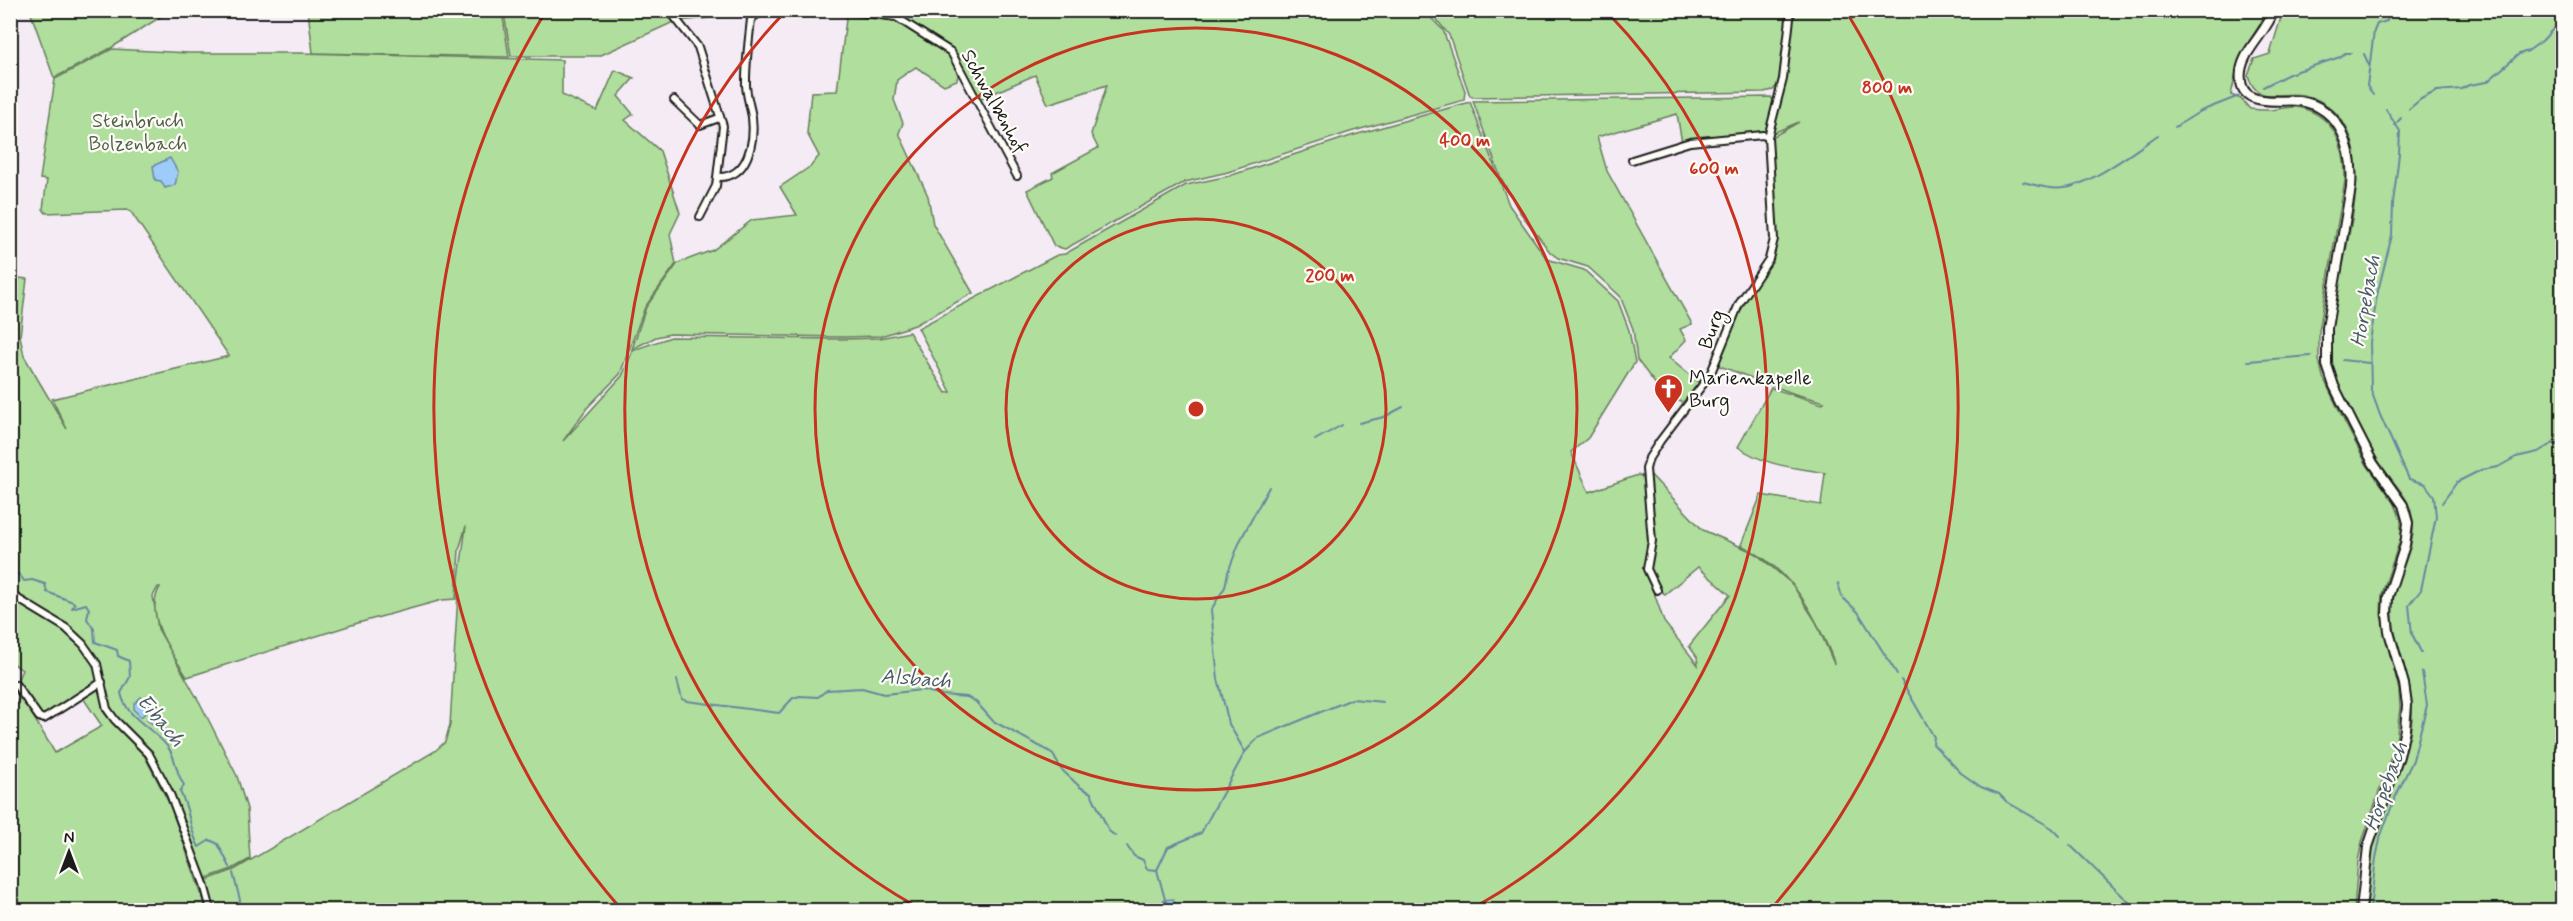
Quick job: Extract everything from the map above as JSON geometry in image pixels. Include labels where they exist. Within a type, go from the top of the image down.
[{"type":"street","points":[[669,10],[698,47],[723,126],[718,177],[713,195],[700,217]]},
{"type":"street","points":[[718,177],[728,177],[741,170],[750,150],[752,119],[746,82],[751,19],[754,13],[763,10]]},
{"type":"street","name":"Schwalbenhof","points":[[841,10],[896,17],[951,52],[1017,176]]},
{"type":"street","name":"Burg","points":[[1657,590],[1647,569],[1652,541],[1646,469],[1660,441],[1710,375],[1739,304],[1769,259],[1774,239],[1768,137],[1783,79],[1791,10]]},
{"type":"street","points":[[2274,10],[2242,67],[2242,83],[2249,94],[2260,101],[2300,101],[2320,109],[2335,120],[2347,141],[2352,178],[2328,328],[2328,364],[2334,386],[2367,452],[2398,497],[2408,523],[2405,544],[2388,597],[2387,614],[2391,640],[2404,684],[2407,705],[2405,729],[2399,756],[2368,847],[2361,910]]},
{"type":"street","points":[[674,100],[700,125],[719,118]]},
{"type":"street","points":[[1632,160],[1690,142],[1763,135],[1768,137]]},
{"type":"street","points":[[10,594],[53,619],[76,636],[97,664],[104,698],[111,714],[149,754],[170,794],[204,884],[211,910]]},
{"type":"street","points":[[16,685],[39,717],[44,718],[102,682]]},
{"type":"green space","points":[[30,10],[170,11],[111,48],[54,78]]},
{"type":"green space","points":[[508,10],[668,10],[676,21],[599,56],[511,56],[504,13]]},
{"type":"green space","points":[[751,10],[752,14],[679,21],[671,11]]},
{"type":"green space","points":[[308,11],[502,11],[509,57],[313,53]]},
{"type":"green space","points":[[847,11],[895,18],[950,53],[959,71],[957,80],[944,85],[916,67],[897,80],[894,100],[903,123],[899,133],[928,196],[933,224],[973,293],[915,325],[881,336],[670,334],[656,337],[632,349],[646,307],[678,263],[713,250],[752,220],[797,215],[780,187],[811,166],[819,156],[807,133],[811,92],[837,91]]},
{"type":"green space","points":[[864,11],[1424,11],[1443,30],[1465,91],[1464,100],[1350,132],[1228,172],[1185,182],[1065,249],[1054,246],[1027,190],[1053,177],[1052,173],[1098,148],[1091,134],[1107,85],[1048,104],[1035,75],[980,99],[953,52],[897,16]]},
{"type":"green space","points":[[1430,11],[1789,11],[1779,83],[1773,90],[1473,97],[1470,96],[1449,35]]},
{"type":"green space","name":"Steinbruch Bolzenbach","points":[[1793,11],[2268,11],[2239,59],[2231,95],[2241,99],[2250,109],[2296,107],[2309,111],[2320,116],[2328,124],[2340,144],[2345,181],[2319,331],[2319,360],[2323,377],[2342,417],[2367,465],[2394,502],[2401,519],[2401,537],[2382,594],[2381,615],[2399,690],[2400,708],[2396,742],[2362,842],[2354,910],[1179,910],[1177,906],[1160,910],[210,910],[201,882],[234,870],[435,751],[445,742],[450,725],[459,578],[466,526],[459,550],[456,599],[442,600],[358,623],[187,677],[168,646],[237,776],[247,809],[250,859],[232,869],[201,880],[149,749],[112,712],[97,660],[72,630],[11,591],[10,277],[27,279],[20,336],[24,356],[67,429],[52,399],[229,356],[131,212],[127,210],[46,213],[43,209],[47,180],[40,179],[55,79],[112,49],[189,53],[301,53],[562,60],[562,95],[597,111],[615,70],[634,78],[618,96],[633,114],[625,120],[660,151],[680,213],[670,234],[676,264],[645,307],[620,374],[587,408],[563,441],[622,376],[633,350],[671,337],[843,339],[880,338],[909,332],[946,393],[951,392],[918,328],[1057,255],[1065,254],[1186,185],[1229,176],[1351,136],[1470,102],[1509,205],[1547,259],[1584,270],[1618,301],[1629,330],[1635,362],[1588,438],[1571,452],[1589,492],[1638,475],[1644,477],[1651,541],[1646,569],[1664,622],[1698,665],[1697,657],[1689,646],[1730,595],[1698,567],[1665,594],[1658,589],[1648,569],[1652,542],[1647,471],[1703,530],[1755,553],[1790,582],[1769,562],[1756,553],[1741,545],[1761,495],[1821,505],[1825,473],[1769,462],[1738,447],[1771,388],[1822,404],[1824,402],[1795,394],[1717,365],[1734,318],[1750,288],[1771,259],[1772,137],[1799,122],[1773,133]],"holes":[[[160,587],[155,609],[153,596]],[[1794,588],[1817,623],[1834,664],[1816,622]],[[157,621],[167,645],[158,629]]]},
{"type":"green space","points":[[2283,11],[2562,11],[2562,910],[2366,910],[2374,841],[2403,761],[2412,718],[2410,689],[2395,631],[2393,602],[2412,541],[2413,520],[2405,498],[2383,468],[2359,428],[2337,380],[2333,365],[2332,327],[2356,190],[2356,164],[2352,141],[2345,125],[2328,106],[2303,95],[2263,94],[2252,85],[2248,75],[2254,59],[2270,54]]},
{"type":"green space","points":[[1771,97],[1775,103],[1768,131],[1761,134],[1682,143],[1677,114],[1597,137],[1607,171],[1692,324],[1680,329],[1686,340],[1669,358],[1699,383],[1683,402],[1677,401],[1657,386],[1637,360],[1633,329],[1620,296],[1588,267],[1558,258],[1550,252],[1519,211],[1500,176],[1473,101]]},
{"type":"green space","points":[[10,597],[51,621],[76,641],[95,665],[100,680],[44,717],[32,706],[17,681],[22,670],[11,662]]},
{"type":"green space","points":[[99,688],[105,714],[144,755],[170,805],[207,910],[11,910],[11,711],[21,696],[55,753],[102,726],[83,698]]},
{"type":"water","points":[[170,158],[178,172],[175,185],[165,188],[161,181],[155,180],[153,166]]},
{"type":"water","points":[[141,697],[152,707],[141,717],[134,710],[134,704]]},
{"type":"water","points":[[153,711],[164,721],[164,725],[158,728],[147,720]]},
{"type":"water","points":[[1173,899],[1179,910],[1160,910],[1164,900]]},
{"type":"waterway","name":"Horpebach","points":[[2373,95],[2367,86],[2374,31],[2377,24],[2387,21],[2390,10]]},
{"type":"waterway","points":[[2409,109],[2421,99],[2437,91],[2461,89],[2487,82],[2519,54],[2528,51],[2553,29],[2562,26]]},
{"type":"waterway","points":[[2263,87],[2289,74],[2340,57],[2345,53],[2351,53]]},
{"type":"waterway","name":"Horpebach","points":[[2364,54],[2369,65]]},
{"type":"waterway","points":[[2175,127],[2201,111],[2239,96]]},
{"type":"waterway","name":"Horpebach","points":[[2386,110],[2400,131],[2399,154],[2392,235],[2377,295],[2370,342],[2371,390],[2409,479],[2425,484],[2434,496],[2436,517],[2421,590],[2409,605],[2412,634],[2421,652]]},
{"type":"waterway","name":"Horpebach","points":[[2395,125],[2401,118]]},
{"type":"waterway","points":[[2023,182],[2043,187],[2064,188],[2087,181],[2158,135]]},
{"type":"waterway","points":[[2248,361],[2311,356]]},
{"type":"waterway","points":[[2342,360],[2369,363]]},
{"type":"waterway","points":[[1359,423],[1384,417],[1403,407]]},
{"type":"waterway","points":[[1315,440],[1342,425]]},
{"type":"waterway","points":[[2442,503],[2457,482],[2481,470],[2498,467],[2516,457],[2538,452],[2553,443],[2562,446]]},
{"type":"waterway","points":[[1157,870],[1168,847],[1201,833],[1245,752],[1229,724],[1218,679],[1211,610],[1225,587],[1240,541],[1269,487]]},
{"type":"waterway","name":"Eibach","points":[[10,574],[20,575],[24,581],[32,580],[45,584],[47,592],[73,602],[75,604],[72,608],[86,604],[89,609],[87,619],[94,629],[95,642],[117,650],[118,656],[129,661],[130,677],[121,693],[124,702],[134,716],[161,739],[170,751],[184,785],[180,792],[199,847],[210,840],[218,844],[230,867]]},
{"type":"waterway","points":[[1838,583],[1842,597],[1858,612],[1897,674]]},
{"type":"waterway","name":"Horpebach","points":[[2370,910],[2381,835],[2413,760],[2427,705],[2422,672]]},
{"type":"waterway","name":"Alsbach","points":[[677,680],[682,699],[687,701],[779,713],[793,698],[818,697],[827,690],[862,688],[884,694],[922,690],[942,695],[967,697],[976,702],[993,721],[1052,753],[1061,769],[1080,787],[1091,793],[1109,831],[1115,836]]},
{"type":"waterway","points":[[1901,680],[1934,737],[1933,744],[1961,773],[1981,787],[1999,794],[2007,802],[2052,828],[2060,836]]},
{"type":"waterway","points":[[1245,752],[1258,738],[1352,699],[1383,702]]},
{"type":"waterway","points":[[2070,845],[2137,910]]},
{"type":"waterway","name":"Alsbach","points":[[1127,846],[1134,856],[1143,860],[1147,869],[1157,870],[1166,903]]},
{"type":"waterway","name":"Eibach","points":[[233,873],[240,900],[238,910]]},
{"type":"place","name":"Marienkapelle Burg","points":[[1668,414]]}]
